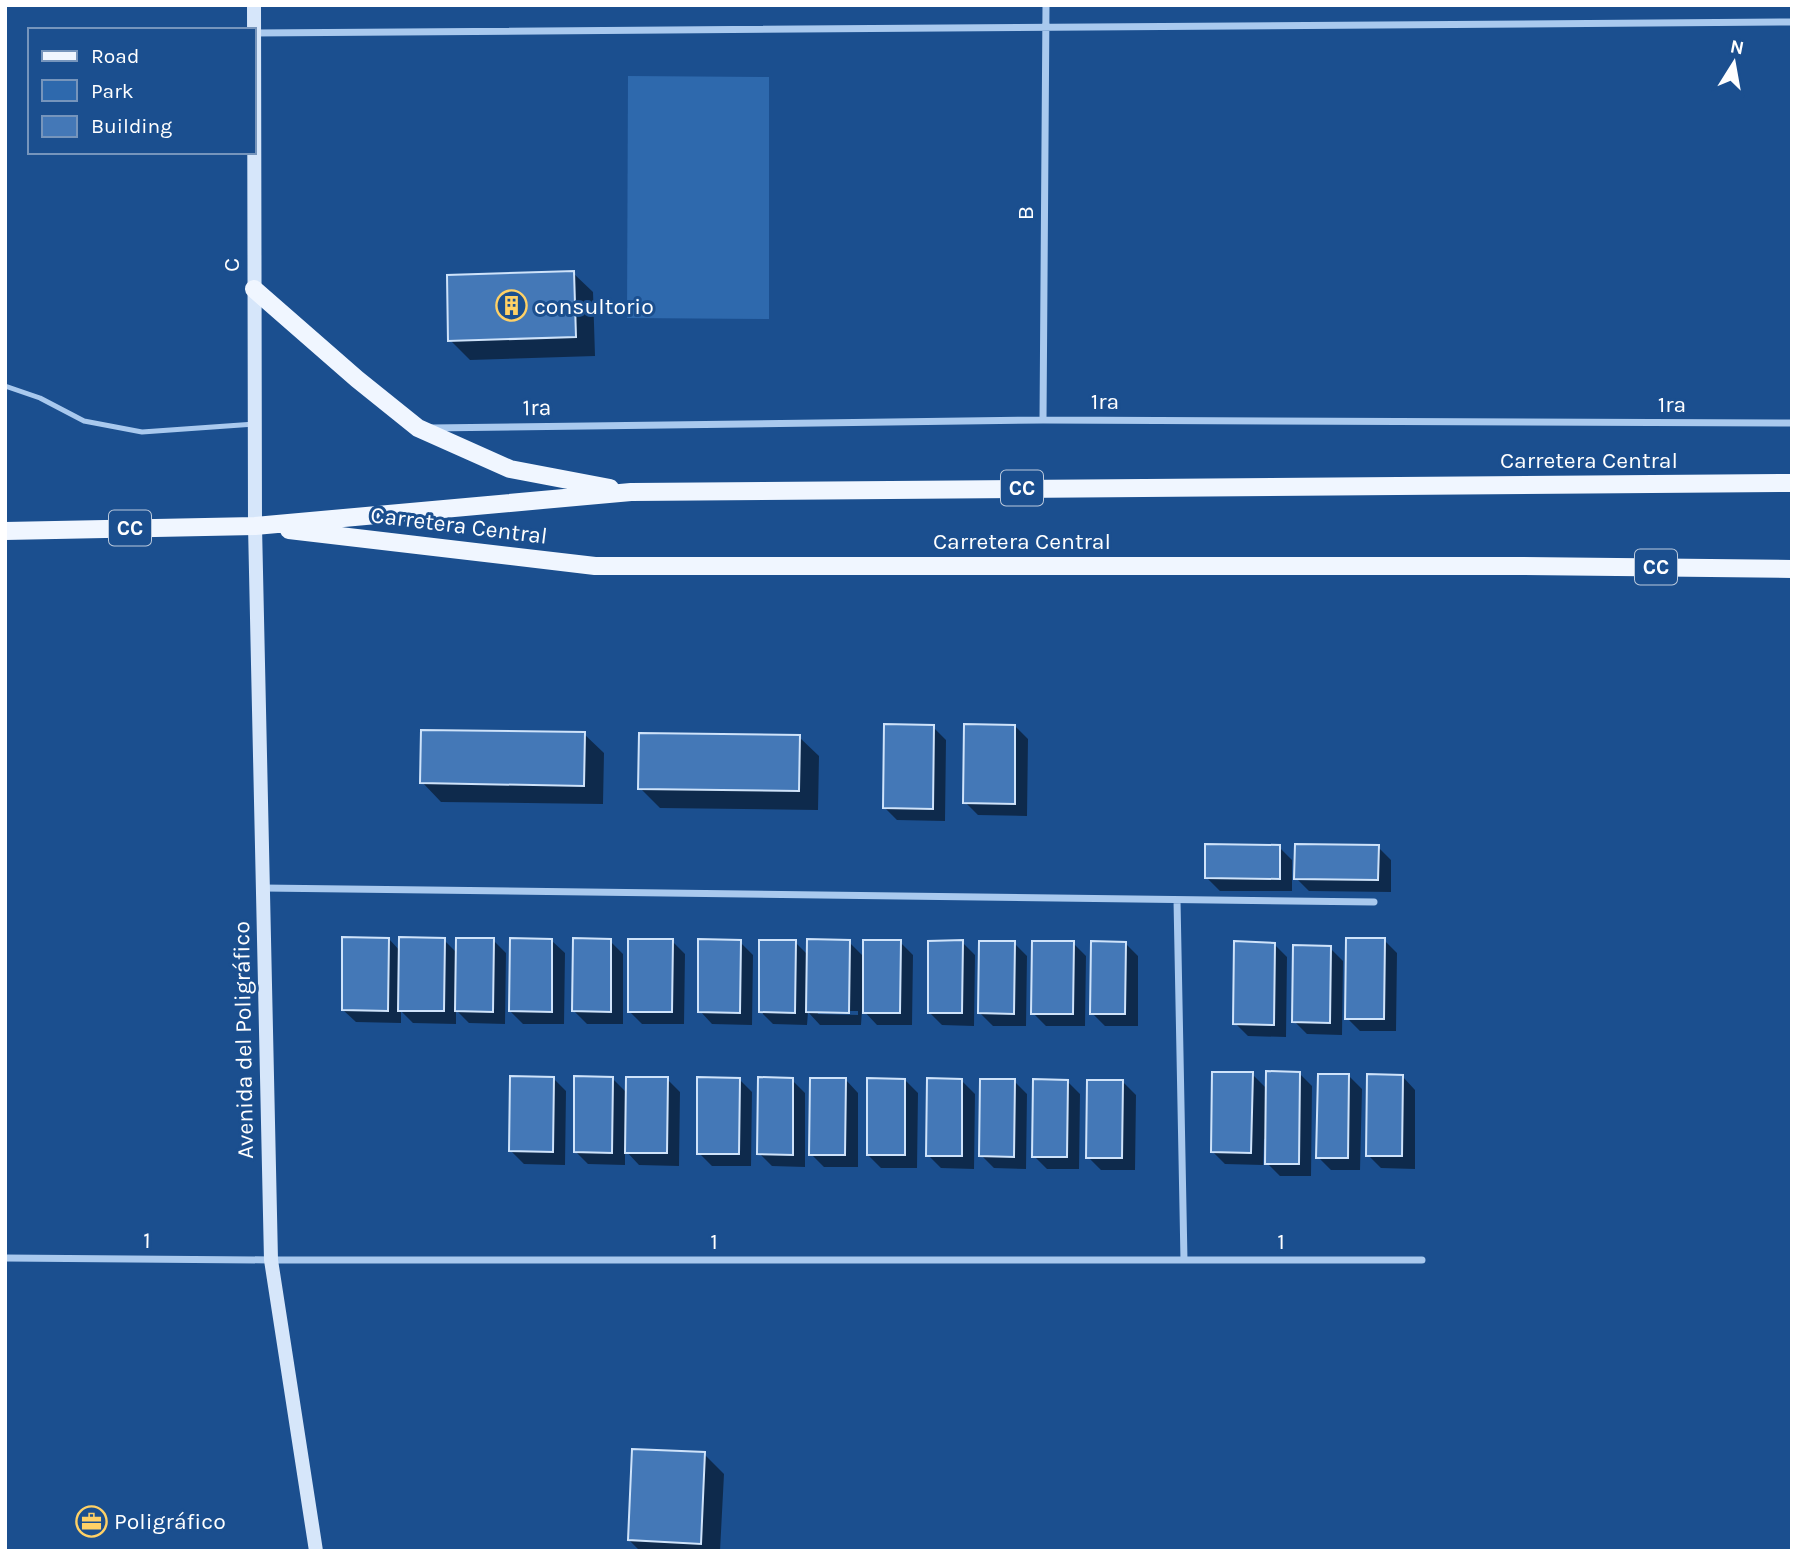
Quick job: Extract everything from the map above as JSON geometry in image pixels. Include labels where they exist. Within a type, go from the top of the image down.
[{"type":"main road","points":[[254,289],[418,428],[510,469],[631,492]]},
{"type":"main road","name":"Carretera Central","points":[[5,531],[255,526],[631,492],[1792,483]]},
{"type":"main road","name":"Carretera Central","points":[[255,526],[595,566],[1521,566],[1792,569]]},
{"type":"street","name":"C","points":[[254,5],[254,28]]},
{"type":"street","name":"B","points":[[1043,420],[1046,5]]},
{"type":"street","points":[[256,33],[1792,22]]},
{"type":"street","name":"C","points":[[254,154],[255,526]]},
{"type":"street","name":"1ra","points":[[418,428],[1043,420],[1792,423]]},
{"type":"street","name":"Avenida del Poligráfico","points":[[255,526],[271,1260],[316,1551]]},
{"type":"street","points":[[262,888],[1374,902]]},
{"type":"street","points":[[1177,900],[1184,1260]]},
{"type":"street","name":"1","points":[[5,1258],[1422,1260]]},
{"type":"lane","points":[[5,386],[40,398],[85,421],[142,432],[255,424]]},
{"type":"green space","points":[[628,76],[769,77],[769,319],[627,318]]},
{"type":"building","name":"consultorio","points":[[574,271],[576,337],[448,341],[447,275]]},
{"type":"building","points":[[884,724],[934,725],[933,809],[883,808]]},
{"type":"building","points":[[964,724],[1015,725],[1015,804],[963,803]]},
{"type":"building","points":[[421,730],[585,732],[584,786],[420,783]]},
{"type":"building","points":[[639,733],[800,735],[799,791],[638,789]]},
{"type":"building","points":[[1205,844],[1280,845],[1280,879],[1205,878]]},
{"type":"building","points":[[1295,844],[1379,845],[1378,880],[1294,879]]},
{"type":"building","points":[[342,937],[389,938],[388,1011],[342,1010]]},
{"type":"building","points":[[399,937],[445,938],[444,1011],[398,1011]]},
{"type":"building","points":[[456,938],[494,938],[493,1012],[455,1011]]},
{"type":"building","points":[[510,938],[552,939],[552,1012],[509,1011]]},
{"type":"building","points":[[573,938],[611,939],[611,1012],[572,1011]]},
{"type":"building","points":[[1346,938],[1385,938],[1384,1019],[1345,1019]]},
{"type":"building","points":[[628,939],[673,939],[672,1012],[628,1012]]},
{"type":"building","points":[[698,939],[741,940],[740,1013],[698,1012]]},
{"type":"building","points":[[807,939],[850,940],[849,1013],[806,1012]]},
{"type":"building","points":[[759,940],[796,940],[795,1013],[759,1012]]},
{"type":"building","points":[[863,940],[901,940],[900,1013],[863,1013]]},
{"type":"building","points":[[963,940],[962,1013],[928,1013],[928,941]]},
{"type":"building","points":[[979,941],[1015,941],[1014,1014],[978,1013]]},
{"type":"building","points":[[1032,941],[1074,941],[1073,1014],[1031,1014]]},
{"type":"building","points":[[1091,941],[1126,942],[1125,1014],[1090,1014]]},
{"type":"building","points":[[1234,941],[1275,943],[1274,1025],[1233,1024]]},
{"type":"building","points":[[1293,945],[1331,946],[1330,1023],[1292,1022]]},
{"type":"building","points":[[1266,1071],[1300,1072],[1299,1164],[1265,1164]]},
{"type":"building","points":[[1212,1072],[1253,1072],[1251,1153],[1211,1152]]},
{"type":"building","points":[[1318,1074],[1349,1074],[1348,1158],[1316,1158]]},
{"type":"building","points":[[1367,1074],[1403,1075],[1402,1156],[1366,1156]]},
{"type":"building","points":[[510,1076],[554,1077],[553,1152],[509,1151]]},
{"type":"building","points":[[574,1076],[613,1077],[612,1153],[574,1152]]},
{"type":"building","points":[[626,1077],[668,1077],[667,1153],[625,1153]]},
{"type":"building","points":[[697,1077],[740,1078],[739,1154],[697,1154]]},
{"type":"building","points":[[758,1077],[793,1078],[793,1155],[757,1154]]},
{"type":"building","points":[[810,1078],[846,1078],[845,1155],[809,1155]]},
{"type":"building","points":[[867,1078],[905,1079],[905,1155],[867,1155]]},
{"type":"building","points":[[927,1078],[962,1079],[962,1156],[926,1156]]},
{"type":"building","points":[[980,1079],[1015,1079],[1014,1157],[979,1156]]},
{"type":"building","points":[[1033,1079],[1068,1080],[1067,1157],[1032,1157]]},
{"type":"building","points":[[1087,1080],[1123,1080],[1122,1158],[1086,1158]]},
{"type":"building","points":[[632,1449],[705,1452],[701,1544],[628,1540]]},
{"type":"place","name":"consultorio","points":[[511,306]]},
{"type":"place","name":"Poligráfico","points":[[91,1521]]}]
